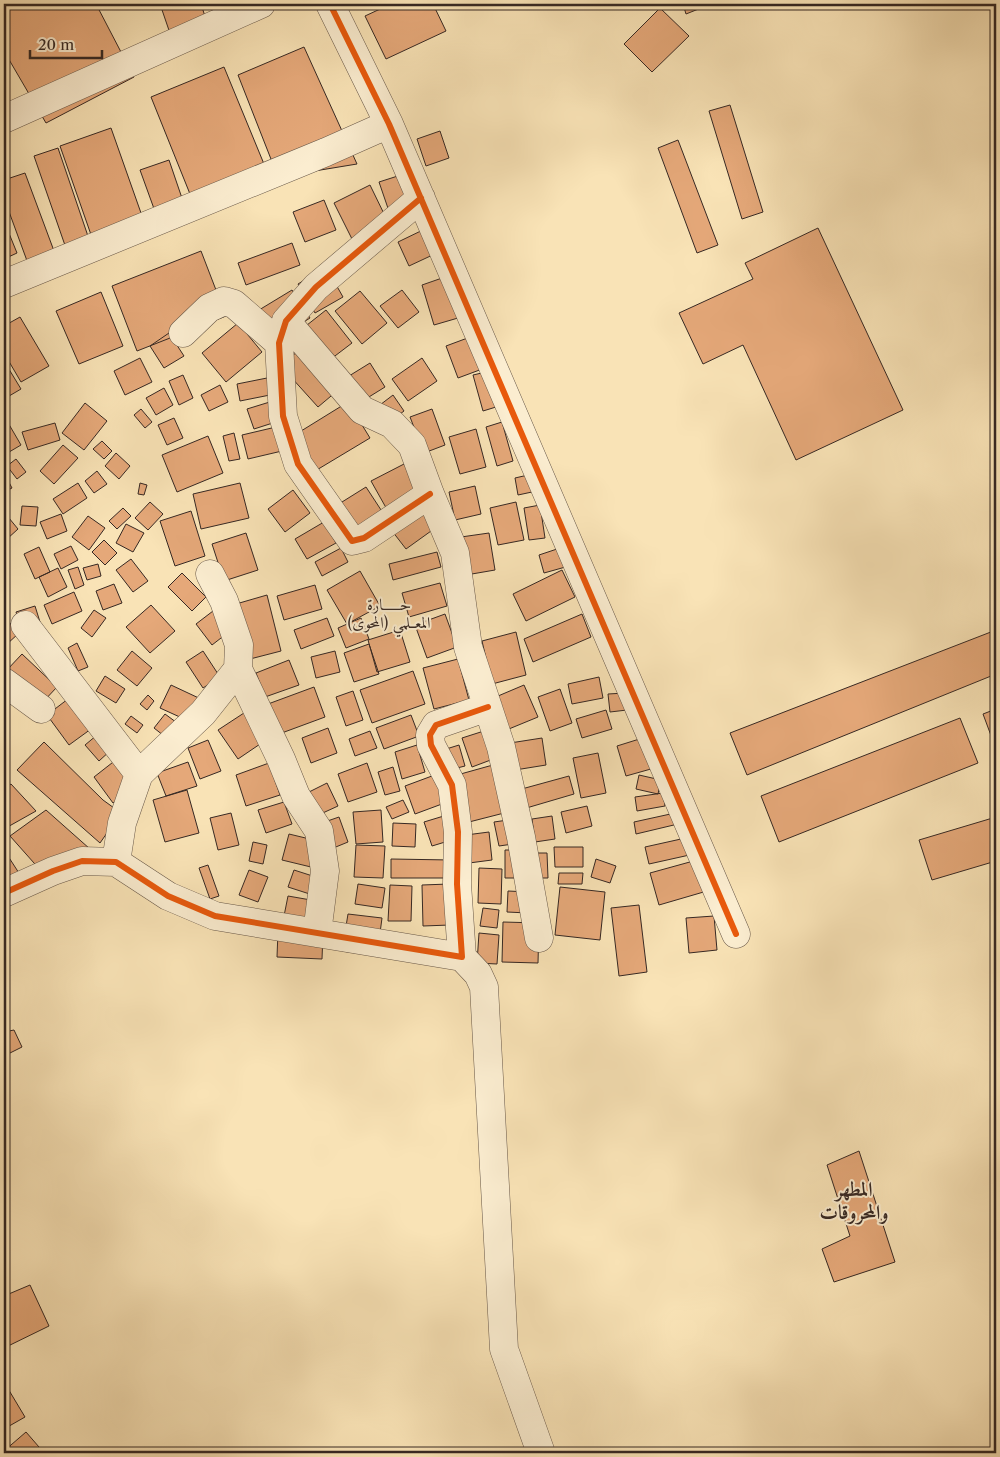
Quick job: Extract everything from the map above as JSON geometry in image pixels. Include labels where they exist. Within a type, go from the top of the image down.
[{"type":"street","points":[[4,119],[261,4]]},
{"type":"street","points":[[330,4],[389,124],[736,934]]},
{"type":"street","points":[[4,284],[317,156],[389,124]]},
{"type":"street","points":[[421,198],[316,287],[283,332],[282,416],[298,464],[352,541],[364,538],[430,494]]},
{"type":"street","points":[[183,333],[209,308],[224,301],[234,304],[283,332],[362,410],[392,424],[412,444],[430,494],[455,553],[468,647],[501,747],[522,837],[539,938]]},
{"type":"street","points":[[210,574],[224,601],[239,645],[238,670],[281,759],[296,796],[318,831],[325,871],[317,933]]},
{"type":"street","points":[[26,625],[139,774]]},
{"type":"street","points":[[116,862],[122,822],[139,774],[203,713],[238,670]]},
{"type":"street","points":[[4,682],[41,709]]},
{"type":"street","points":[[462,957],[457,884],[458,832],[452,785],[431,745],[430,735],[436,725],[488,707]]},
{"type":"street","points":[[4,893],[53,871],[82,861],[116,862],[168,896],[216,916],[462,957],[478,974],[484,987],[504,1350],[541,1453]]},
{"type":"building","points":[[4,4],[96,4],[134,77],[46,123],[4,51]]},
{"type":"building","points":[[160,4],[201,4],[210,32],[174,45]]},
{"type":"building","points":[[391,4],[433,4],[446,31],[386,59],[365,16]]},
{"type":"building","points":[[683,4],[711,4],[686,14]]},
{"type":"building","points":[[660,8],[689,36],[652,72],[624,44]]},
{"type":"building","points":[[304,47],[357,164],[278,177],[238,75]]},
{"type":"building","points":[[224,67],[264,164],[190,194],[151,97]]},
{"type":"building","points":[[730,105],[763,212],[742,219],[709,111]]},
{"type":"building","points":[[111,128],[147,230],[96,249],[60,146]]},
{"type":"building","points":[[440,131],[449,158],[426,166],[417,139]]},
{"type":"building","points":[[678,140],[718,245],[697,253],[658,148]]},
{"type":"building","points":[[58,148],[91,245],[68,254],[34,156]]},
{"type":"building","points":[[169,160],[185,207],[157,217],[140,170]]},
{"type":"building","points":[[25,173],[57,259],[30,269],[4,198],[4,180]]},
{"type":"building","points":[[404,174],[416,213],[392,220],[379,182]]},
{"type":"building","points":[[370,185],[388,222],[352,239],[334,203]]},
{"type":"building","points":[[324,200],[336,230],[305,242],[293,212]]},
{"type":"building","points":[[4,221],[17,253],[4,259]]},
{"type":"building","points":[[427,228],[439,252],[409,266],[398,242]]},
{"type":"building","points":[[818,228],[903,410],[796,460],[743,345],[703,364],[679,313],[753,279],[745,263]]},
{"type":"building","points":[[292,243],[300,265],[246,285],[238,263]]},
{"type":"building","points":[[201,251],[226,316],[137,351],[112,286]]},
{"type":"building","points":[[326,267],[343,297],[315,313],[298,284]]},
{"type":"building","points":[[445,277],[458,318],[434,325],[422,285]]},
{"type":"building","points":[[292,290],[310,318],[277,339],[259,310]]},
{"type":"building","points":[[402,290],[419,312],[398,328],[380,306]]},
{"type":"building","points":[[360,291],[387,323],[362,344],[335,311]]},
{"type":"building","points":[[101,292],[123,346],[79,364],[56,311]]},
{"type":"building","points":[[326,310],[352,343],[327,362],[302,329]]},
{"type":"building","points":[[20,317],[49,366],[21,382],[4,353],[4,326]]},
{"type":"building","points":[[238,323],[262,352],[226,382],[202,353]]},
{"type":"building","points":[[169,333],[184,356],[164,368],[150,346]]},
{"type":"building","points":[[481,333],[493,365],[458,378],[446,346]]},
{"type":"building","points":[[299,350],[337,391],[318,407],[281,366]]},
{"type":"building","points":[[140,358],[152,382],[125,395],[114,371]]},
{"type":"building","points":[[422,358],[437,381],[408,401],[392,379]]},
{"type":"building","points":[[4,361],[21,389],[4,399]]},
{"type":"building","points":[[370,363],[385,387],[364,400],[349,376]]},
{"type":"building","points":[[486,372],[496,407],[483,411],[473,375]]},
{"type":"building","points":[[183,375],[193,398],[179,405],[169,381]]},
{"type":"building","points":[[277,376],[280,393],[240,401],[237,384]]},
{"type":"building","points":[[220,385],[228,402],[209,411],[201,395]]},
{"type":"building","points":[[164,388],[173,405],[156,415],[146,398]]},
{"type":"building","points":[[393,395],[404,411],[387,424],[376,408]]},
{"type":"building","points":[[273,401],[279,421],[254,429],[247,409]]},
{"type":"building","points":[[348,402],[370,438],[315,471],[293,436]]},
{"type":"building","points":[[85,403],[107,421],[84,450],[62,433]]},
{"type":"building","points":[[141,409],[152,422],[145,428],[134,415]]},
{"type":"building","points":[[432,409],[445,445],[424,453],[410,417]]},
{"type":"building","points":[[174,418],[183,438],[167,445],[158,425]]},
{"type":"building","points":[[7,421],[21,445],[4,455],[4,423]]},
{"type":"building","points":[[502,422],[513,461],[497,466],[486,427]]},
{"type":"building","points":[[55,423],[60,440],[28,450],[22,432]]},
{"type":"building","points":[[276,427],[282,451],[248,459],[242,435]]},
{"type":"building","points":[[476,429],[486,467],[460,474],[449,437]]},
{"type":"building","points":[[234,433],[240,459],[229,461],[223,436]]},
{"type":"building","points":[[208,436],[223,473],[177,492],[162,455]]},
{"type":"building","points":[[102,441],[112,451],[104,459],[93,449]]},
{"type":"building","points":[[63,445],[78,458],[54,484],[40,471]]},
{"type":"building","points":[[116,453],[130,466],[119,479],[105,466]]},
{"type":"building","points":[[16,459],[26,472],[17,479],[7,466]]},
{"type":"building","points":[[404,464],[422,495],[389,513],[371,481]]},
{"type":"building","points":[[97,471],[107,484],[94,493],[85,481]]},
{"type":"building","points":[[4,473],[12,488],[4,492]]},
{"type":"building","points":[[528,475],[532,492],[518,495],[515,478]]},
{"type":"building","points":[[78,483],[87,498],[63,514],[53,499]]},
{"type":"building","points":[[140,483],[147,485],[144,495],[138,494]]},
{"type":"building","points":[[240,483],[249,518],[201,529],[193,494]]},
{"type":"building","points":[[475,486],[481,514],[455,520],[449,492]]},
{"type":"building","points":[[366,487],[385,516],[353,536],[334,507]]},
{"type":"building","points":[[293,490],[310,513],[285,532],[268,509]]},
{"type":"building","points":[[150,502],[163,514],[148,530],[135,518]]},
{"type":"building","points":[[516,502],[524,540],[498,545],[490,508]]},
{"type":"building","points":[[421,503],[438,526],[406,549],[389,527]]},
{"type":"building","points":[[540,505],[545,538],[529,540],[524,508]]},
{"type":"building","points":[[22,506],[38,507],[36,526],[20,525]]},
{"type":"building","points":[[123,508],[131,516],[117,529],[109,521]]},
{"type":"building","points":[[191,511],[205,556],[175,566],[160,521]]},
{"type":"building","points":[[4,512],[18,529],[7,539],[4,535]]},
{"type":"building","points":[[61,514],[67,531],[47,539],[40,522]]},
{"type":"building","points":[[88,516],[105,528],[89,550],[72,537]]},
{"type":"building","points":[[324,522],[336,543],[307,559],[295,539]]},
{"type":"building","points":[[126,524],[144,533],[133,552],[116,543]]},
{"type":"building","points":[[246,533],[258,570],[224,581],[212,544]]},
{"type":"building","points":[[489,533],[495,570],[466,575],[461,537]]},
{"type":"building","points":[[104,540],[117,553],[105,565],[92,552]]},
{"type":"building","points":[[71,546],[78,560],[61,569],[54,554]]},
{"type":"building","points":[[39,547],[50,572],[35,579],[24,554]]},
{"type":"building","points":[[563,547],[569,566],[544,573],[539,555]]},
{"type":"building","points":[[341,548],[348,562],[322,576],[315,562]]},
{"type":"building","points":[[437,552],[441,567],[393,580],[389,564]]},
{"type":"building","points":[[131,559],[148,581],[133,592],[116,570]]},
{"type":"building","points":[[98,564],[101,576],[87,580],[83,568]]},
{"type":"building","points":[[78,567],[84,585],[75,589],[68,570]]},
{"type":"building","points":[[58,568],[67,587],[48,597],[39,577]]},
{"type":"building","points":[[562,570],[575,597],[526,621],[513,594]]},
{"type":"building","points":[[360,571],[380,606],[347,624],[327,590]]},
{"type":"building","points":[[182,573],[206,597],[192,611],[168,587]]},
{"type":"building","points":[[440,583],[447,606],[409,617],[402,593]]},
{"type":"building","points":[[114,584],[122,603],[103,610],[96,591]]},
{"type":"building","points":[[315,585],[322,609],[284,620],[277,596]]},
{"type":"building","points":[[74,592],[82,611],[52,624],[44,605]]},
{"type":"building","points":[[267,595],[281,651],[250,659],[236,604]]},
{"type":"building","points":[[151,605],[175,631],[150,653],[126,627]]},
{"type":"building","points":[[35,606],[40,622],[21,628],[16,612]]},
{"type":"building","points":[[94,610],[106,618],[92,637],[81,628]]},
{"type":"building","points":[[213,611],[230,631],[212,645],[196,624]]},
{"type":"building","points":[[445,614],[457,647],[427,658],[415,625]]},
{"type":"building","points":[[582,614],[591,637],[533,662],[524,639]]},
{"type":"building","points":[[327,618],[334,636],[301,649],[294,630]]},
{"type":"building","points":[[361,618],[369,639],[346,648],[338,628]]},
{"type":"building","points":[[6,619],[19,633],[6,645],[4,642],[4,622]]},
{"type":"building","points":[[400,630],[410,662],[377,672],[368,640]]},
{"type":"building","points":[[996,630],[996,674],[747,775],[730,733]]},
{"type":"building","points":[[516,632],[526,675],[492,684],[482,641]]},
{"type":"building","points":[[77,643],[88,667],[78,671],[68,648]]},
{"type":"building","points":[[369,644],[379,674],[354,682],[344,653]]},
{"type":"building","points":[[132,651],[152,668],[137,686],[117,670]]},
{"type":"building","points":[[203,651],[220,677],[203,688],[186,662]]},
{"type":"building","points":[[335,651],[340,672],[316,678],[311,657]]},
{"type":"building","points":[[22,654],[57,687],[42,703],[6,671]]},
{"type":"building","points":[[458,659],[469,700],[434,709],[423,668]]},
{"type":"building","points":[[289,660],[299,685],[265,697],[256,673]]},
{"type":"building","points":[[413,671],[425,704],[372,723],[360,690]]},
{"type":"building","points":[[105,676],[125,689],[116,703],[96,691]]},
{"type":"building","points":[[599,677],[603,698],[572,704],[568,684]]},
{"type":"building","points":[[171,685],[203,700],[193,723],[160,708]]},
{"type":"building","points":[[524,685],[538,717],[504,731],[491,699]]},
{"type":"building","points":[[314,687],[325,717],[279,734],[268,704]]},
{"type":"building","points":[[560,689],[572,723],[550,731],[538,697]]},
{"type":"building","points":[[353,691],[363,720],[346,726],[336,697]]},
{"type":"building","points":[[625,693],[627,710],[610,712],[608,694]]},
{"type":"building","points":[[148,695],[154,701],[147,710],[140,704]]},
{"type":"building","points":[[68,699],[91,729],[69,745],[47,715]]},
{"type":"building","points":[[996,709],[996,749],[983,714]]},
{"type":"building","points":[[606,710],[612,729],[582,738],[576,719]]},
{"type":"building","points":[[247,711],[266,740],[238,759],[218,730]]},
{"type":"building","points":[[165,714],[184,728],[173,743],[154,728]]},
{"type":"building","points":[[411,715],[419,736],[384,749],[376,728]]},
{"type":"building","points":[[131,716],[143,725],[137,733],[125,724]]},
{"type":"building","points":[[960,718],[978,763],[779,842],[761,796]]},
{"type":"building","points":[[328,728],[337,753],[311,763],[302,738]]},
{"type":"building","points":[[487,730],[496,758],[472,767],[462,738]]},
{"type":"building","points":[[370,731],[377,748],[355,756],[349,739]]},
{"type":"building","points":[[97,735],[111,750],[99,761],[85,745]]},
{"type":"building","points":[[649,736],[658,767],[626,776],[617,746]]},
{"type":"building","points":[[542,738],[546,765],[515,770],[510,743]]},
{"type":"building","points":[[208,740],[221,771],[200,779],[188,748]]},
{"type":"building","points":[[44,742],[103,800],[121,813],[100,843],[17,770]]},
{"type":"building","points":[[417,745],[425,772],[402,779],[395,752]]},
{"type":"building","points":[[459,745],[465,766],[449,770],[443,750]]},
{"type":"building","points":[[598,753],[606,793],[581,798],[573,758]]},
{"type":"building","points":[[117,759],[137,785],[113,803],[94,777]]},
{"type":"building","points":[[188,762],[197,786],[166,796],[157,773]]},
{"type":"building","points":[[269,763],[280,795],[246,806],[236,775]]},
{"type":"building","points":[[367,763],[377,792],[348,802],[338,774]]},
{"type":"building","points":[[500,763],[512,811],[469,822],[457,775]]},
{"type":"building","points":[[393,767],[400,791],[385,795],[378,772]]},
{"type":"building","points":[[440,773],[450,801],[415,814],[405,786]]},
{"type":"building","points":[[639,775],[661,780],[658,794],[636,789]]},
{"type":"building","points":[[569,776],[574,794],[523,809],[518,790]]},
{"type":"building","points":[[327,783],[338,806],[314,817],[303,795]]},
{"type":"building","points":[[11,784],[36,811],[4,829],[4,789]]},
{"type":"building","points":[[187,790],[199,833],[165,842],[153,800]]},
{"type":"building","points":[[663,793],[665,806],[637,811],[635,797]]},
{"type":"building","points":[[403,800],[409,812],[392,819],[386,807]]},
{"type":"building","points":[[284,802],[292,824],[266,833],[258,810]]},
{"type":"building","points":[[587,806],[592,826],[566,833],[561,812]]},
{"type":"building","points":[[46,810],[90,849],[42,872],[10,836]]},
{"type":"building","points":[[381,810],[383,842],[356,844],[353,812]]},
{"type":"building","points":[[231,813],[239,845],[218,850],[210,818]]},
{"type":"building","points":[[675,813],[678,824],[636,834],[634,822]]},
{"type":"building","points":[[447,815],[455,839],[432,846],[424,822]]},
{"type":"building","points":[[552,816],[555,839],[535,842],[532,819]]},
{"type":"building","points":[[339,817],[348,842],[326,851],[316,825]]},
{"type":"building","points":[[996,817],[996,861],[932,880],[919,840]]},
{"type":"building","points":[[508,820],[513,844],[499,846],[494,822]]},
{"type":"building","points":[[393,823],[416,824],[415,847],[392,846]]},
{"type":"building","points":[[489,832],[492,860],[469,863],[466,835]]},
{"type":"building","points":[[289,834],[318,841],[311,867],[282,860]]},
{"type":"building","points":[[690,837],[694,854],[649,864],[645,847]]},
{"type":"building","points":[[253,842],[267,845],[263,864],[249,861]]},
{"type":"building","points":[[356,845],[385,846],[383,878],[354,877]]},
{"type":"building","points":[[554,847],[583,847],[583,867],[555,867]]},
{"type":"building","points":[[505,850],[522,850],[522,878],[505,878]]},
{"type":"building","points":[[6,853],[28,887],[4,903],[4,855]]},
{"type":"building","points":[[536,853],[547,853],[548,878],[537,878]]},
{"type":"building","points":[[391,859],[451,860],[451,878],[391,878]]},
{"type":"building","points":[[596,859],[616,866],[610,883],[591,877]]},
{"type":"building","points":[[697,860],[707,891],[659,905],[650,873]]},
{"type":"building","points":[[208,865],[219,896],[210,899],[199,868]]},
{"type":"building","points":[[479,868],[502,869],[501,904],[478,903]]},
{"type":"building","points":[[249,870],[268,877],[258,902],[239,895]]},
{"type":"building","points":[[294,870],[325,880],[319,897],[288,887]]},
{"type":"building","points":[[559,873],[583,873],[582,884],[558,884]]},
{"type":"building","points":[[358,884],[385,888],[382,908],[355,904]]},
{"type":"building","points":[[449,884],[450,925],[423,926],[422,885]]},
{"type":"building","points":[[390,885],[412,886],[411,921],[388,921]]},
{"type":"building","points":[[560,887],[605,892],[600,940],[555,935]]},
{"type":"building","points":[[508,891],[529,892],[528,913],[507,912]]},
{"type":"building","points":[[288,896],[328,903],[324,924],[284,916]]},
{"type":"building","points":[[639,905],[647,972],[619,976],[611,908]]},
{"type":"building","points":[[483,908],[499,910],[497,928],[480,926]]},
{"type":"building","points":[[348,914],[382,918],[377,956],[342,951]]},
{"type":"building","points":[[714,916],[717,950],[689,953],[686,918]]},
{"type":"building","points":[[503,922],[539,923],[538,963],[502,962]]},
{"type":"building","points":[[278,931],[323,933],[322,959],[277,957]]},
{"type":"building","points":[[479,933],[499,935],[497,964],[477,963]]},
{"type":"building","points":[[14,1030],[22,1047],[4,1056],[4,1032]]},
{"type":"building","points":[[859,1151],[895,1262],[834,1282],[822,1249],[850,1236],[827,1165]]},
{"type":"building","points":[[30,1285],[49,1326],[4,1348],[4,1296]]},
{"type":"building","points":[[4,1382],[25,1417],[4,1429]]},
{"type":"building","points":[[26,1432],[39,1447],[31,1453],[4,1453],[4,1451]]},
{"type":"cycle path","points":[[330,4],[389,124],[736,934]]},
{"type":"cycle path","points":[[421,198],[316,287],[286,321],[279,343],[283,416],[298,464],[352,541],[364,538],[430,494]]},
{"type":"cycle path","points":[[4,893],[53,871],[82,861],[116,862],[168,896],[215,916],[462,957],[457,884],[458,832],[452,785],[431,745],[430,735],[436,725],[488,707]]},
{"type":"district","name":"حــــــارة المعــلمي (المحوى)","points":[[389,613]]},
{"type":"district","name":"المطهر والمحروقات","points":[[854,1200]]}]
